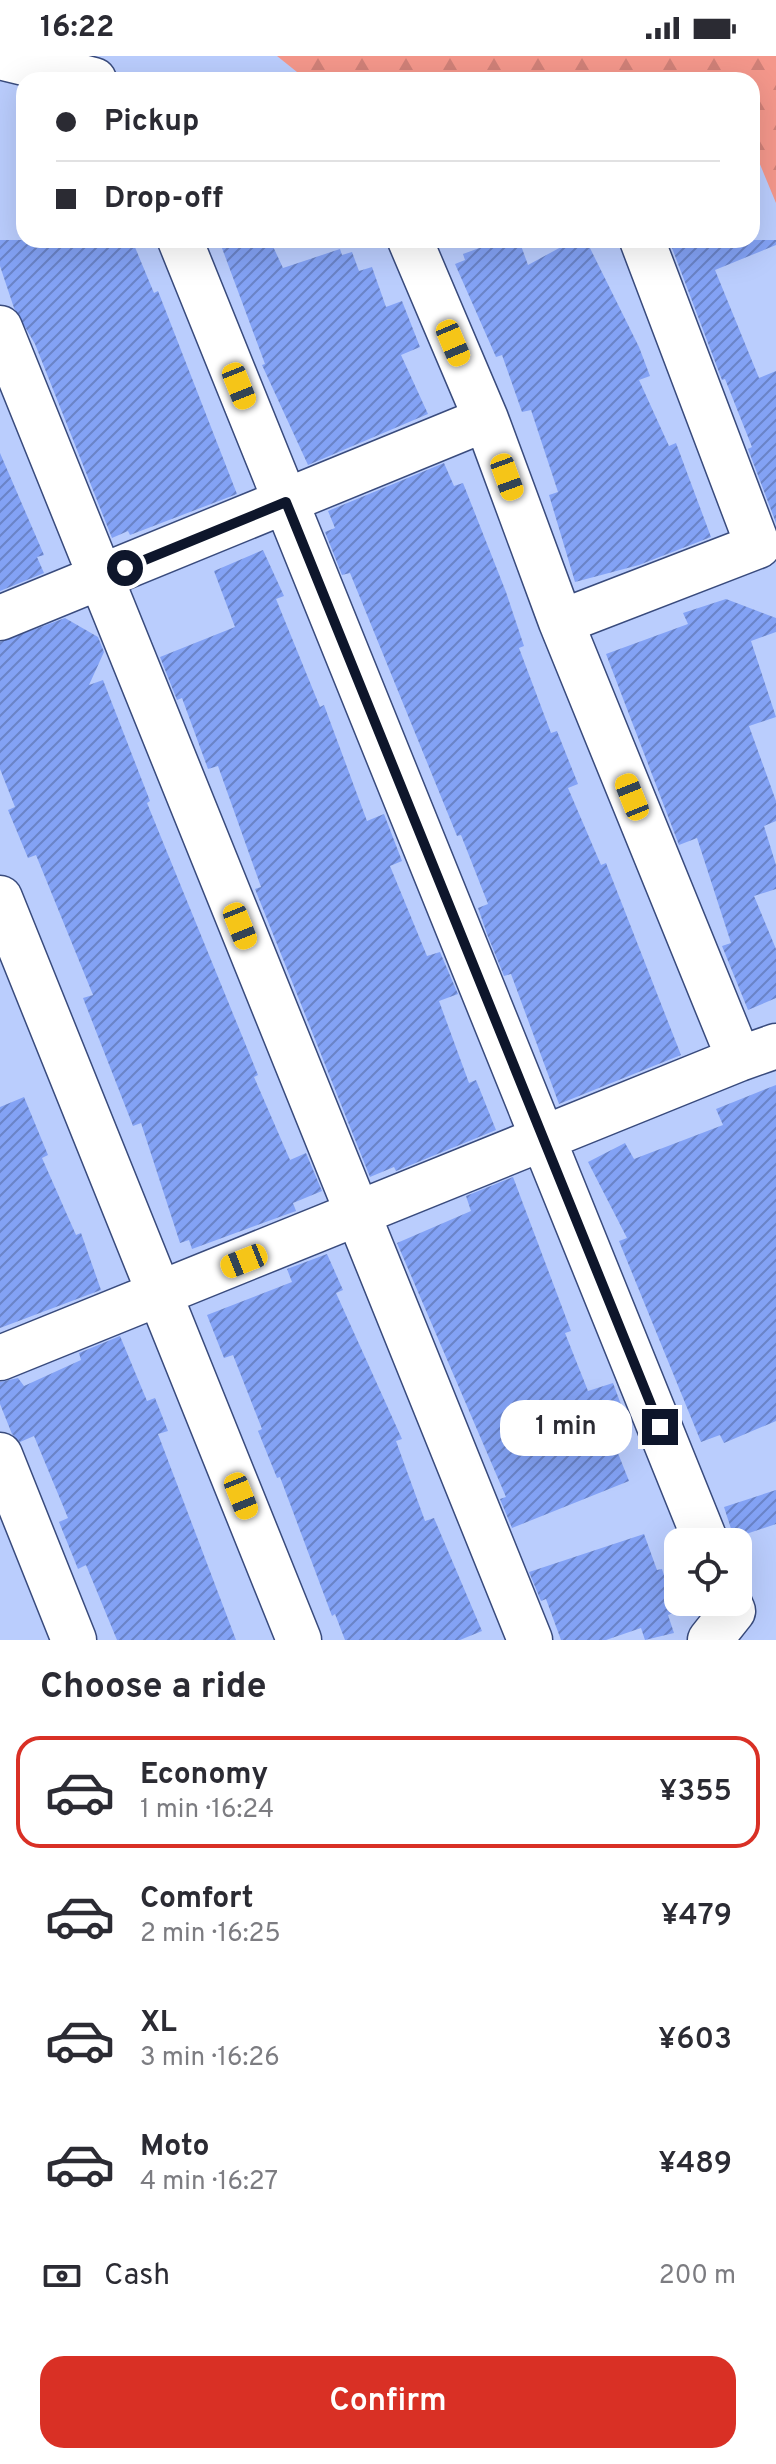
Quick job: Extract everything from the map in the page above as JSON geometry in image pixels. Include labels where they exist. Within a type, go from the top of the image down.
[{"type":"street","points":[[0,57],[61,72]]},
{"type":"street","points":[[183,248],[700,1528]]},
{"type":"street","points":[[0,1358],[757,1053],[561,622],[486,419],[413,248]]},
{"type":"street","points":[[561,622],[758,546],[645,248]]},
{"type":"street","points":[[0,328],[530,1640]]},
{"type":"street","points":[[0,618],[486,419]]},
{"type":"street","points":[[0,898],[299,1640]]},
{"type":"street","points":[[0,1455],[74,1640]]},
{"type":"street","points":[[710,1640],[729,1616]]},
{"type":"green space","points":[[277,56],[776,56],[776,203],[760,164],[760,72],[297,72]]},
{"type":"building","points":[[0,240],[16,240],[16,248],[135,248],[154,293],[158,291],[237,494],[130,535],[128,531],[112,538],[35,344],[14,308],[0,266]]},
{"type":"building","points":[[760,240],[776,240],[776,245],[715,270],[759,378],[776,371],[776,523],[748,449],[752,447],[725,379],[722,380],[672,248],[760,248]]},
{"type":"building","points":[[222,248],[274,248],[283,268],[340,249],[342,255],[352,252],[359,271],[372,267],[386,307],[402,301],[420,347],[401,355],[428,414],[308,465],[262,365],[265,364]]},
{"type":"building","points":[[479,248],[522,248],[528,265],[559,248],[590,248],[639,347],[650,376],[639,380],[669,446],[676,443],[711,537],[639,565],[575,582],[549,495],[558,492],[531,410],[522,412],[502,355],[496,357],[455,264],[465,260],[463,254]]},
{"type":"building","points":[[0,453],[44,555],[37,557],[44,573],[0,591]]},
{"type":"building","points":[[444,463],[454,486],[463,483],[506,592],[524,646],[519,648],[551,733],[557,731],[578,784],[568,788],[601,865],[606,863],[681,1055],[559,1104],[511,974],[504,976],[487,934],[478,908],[488,904],[461,835],[457,836],[350,573],[342,575],[325,532],[335,528],[328,511]]},
{"type":"building","points":[[263,550],[284,596],[276,599],[320,707],[324,705],[367,821],[384,814],[402,861],[390,866],[427,956],[440,952],[458,994],[439,1001],[469,1083],[476,1080],[496,1130],[396,1171],[394,1167],[370,1177],[255,889],[261,887],[218,766],[208,769],[182,698],[177,700],[160,657],[235,627],[214,571]]},
{"type":"building","points":[[726,599],[776,618],[776,632],[751,641],[776,717],[749,726],[776,801],[776,821],[764,826],[776,865],[776,889],[754,896],[776,949],[776,998],[748,1010],[722,946],[731,943],[697,838],[679,845],[606,654],[688,624],[683,613]]},
{"type":"building","points":[[65,618],[98,637],[104,652],[89,685],[103,680],[150,801],[147,803],[258,1075],[254,1077],[290,1160],[306,1153],[322,1191],[293,1203],[296,1211],[192,1249],[189,1240],[180,1243],[141,1123],[133,1126],[83,998],[93,995],[36,855],[28,858],[8,810],[15,807],[0,769],[0,642]]},
{"type":"building","points":[[776,1085],[776,1421],[724,1443],[720,1435],[701,1442],[619,1241],[627,1238],[588,1162],[625,1143],[634,1159],[723,1125],[716,1109]]},
{"type":"building","points":[[24,1097],[48,1155],[42,1158],[76,1235],[81,1233],[101,1290],[0,1328],[0,1107]]},
{"type":"building","points":[[513,1177],[571,1331],[565,1333],[588,1391],[613,1383],[626,1418],[619,1420],[624,1434],[612,1438],[629,1481],[512,1528],[500,1499],[506,1497],[397,1243],[471,1211],[466,1196]]},
{"type":"building","points":[[327,1254],[343,1290],[336,1293],[402,1439],[396,1441],[425,1521],[434,1518],[482,1631],[460,1640],[345,1640],[335,1614],[332,1616],[280,1477],[277,1478],[258,1431],[262,1429],[233,1355],[224,1358],[207,1315],[292,1282],[287,1269]]},
{"type":"building","points":[[120,1336],[147,1401],[155,1398],[168,1431],[158,1434],[236,1640],[117,1640],[86,1565],[78,1569],[59,1522],[68,1518],[34,1436],[20,1442],[12,1434],[0,1404],[0,1382],[18,1378],[24,1386],[81,1360],[79,1353]]},
{"type":"building","points":[[776,1490],[776,1524],[752,1532],[752,1528],[731,1528],[724,1507]]},
{"type":"building","points":[[644,1534],[657,1570],[662,1569],[664,1575],[664,1616],[668,1616],[674,1633],[645,1640],[641,1628],[606,1640],[561,1640],[546,1599],[541,1601],[529,1572]]},
{"type":"route","points":[[125,568],[286,502],[660,1427]]}]
